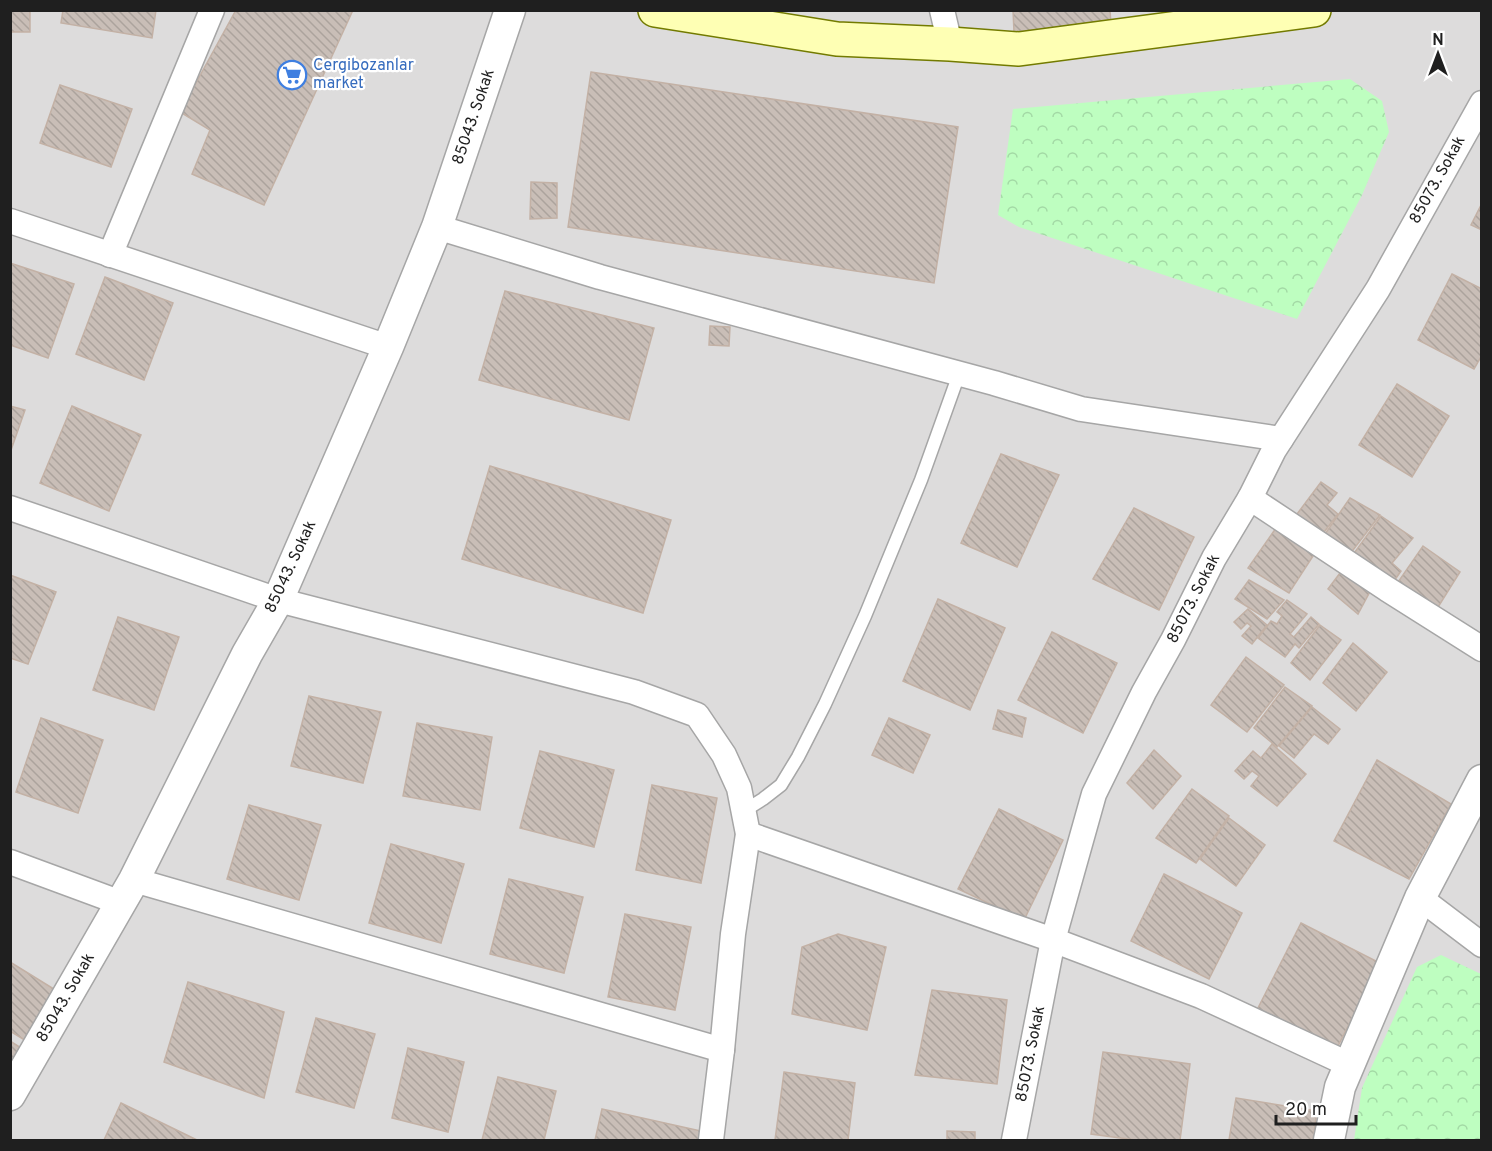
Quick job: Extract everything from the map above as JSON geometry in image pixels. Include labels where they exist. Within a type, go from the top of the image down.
[{"type":"main road","points":[[655,10],[837,39],[1019,49],[1314,10]]},
{"type":"street","points":[[110,255],[212,10]]},
{"type":"street","name":"85043. Sokak","points":[[11,1094],[127,892],[247,654],[278,600],[388,347],[437,227],[510,10]]},
{"type":"street","points":[[942,10],[950,44]]},
{"type":"street","name":"85073. Sokak","points":[[1014,1140],[1053,940],[1094,794],[1214,558],[1251,498],[1274,450],[1378,289],[1482,103]]},
{"type":"street","points":[[10,220],[388,347]]},
{"type":"street","points":[[437,227],[600,277],[1081,409],[1281,439]]},
{"type":"street","points":[[1251,498],[1482,649]]},
{"type":"street","points":[[10,508],[278,600],[634,692],[697,715],[724,755],[739,788],[746,823],[711,1140]]},
{"type":"street","points":[[1329,1140],[1340,1087],[1420,898],[1482,780]]},
{"type":"street","points":[[746,823],[1201,996],[1350,1065]]},
{"type":"street","points":[[10,862],[722,1050]]},
{"type":"street","points":[[1420,898],[1482,945]]},
{"type":"lane","points":[[746,823],[763,799],[781,785],[825,704],[865,616],[921,480],[959,374]]},
{"type":"shaded area","points":[[11,11],[1481,11],[1481,1140],[11,1140]]},
{"type":"green space","points":[[1350,79],[1382,101],[1389,132],[1362,195],[1297,319],[1019,227],[998,215],[1013,109]]},
{"type":"green space","points":[[1441,955],[1481,974],[1481,1140],[1354,1140],[1362,1088],[1417,967]]},
{"type":"building","points":[[10,10],[30,10],[30,32],[10,32]]},
{"type":"building","points":[[63,10],[156,10],[152,38],[61,23]]},
{"type":"building","points":[[236,10],[353,10],[264,205],[192,174],[210,130],[180,112]]},
{"type":"building","points":[[1013,10],[1110,10],[1111,25],[1014,32]]},
{"type":"building","points":[[591,72],[958,127],[934,283],[568,227]]},
{"type":"building","points":[[60,85],[132,109],[111,167],[40,143]]},
{"type":"building","points":[[531,182],[557,183],[557,218],[530,219]]},
{"type":"building","points":[[1482,203],[1482,230],[1471,225]]},
{"type":"building","points":[[10,263],[74,284],[48,358],[10,345]]},
{"type":"building","points":[[1452,274],[1482,289],[1482,355],[1474,369],[1418,340]]},
{"type":"building","points":[[105,277],[173,303],[144,380],[76,354]]},
{"type":"building","points":[[505,291],[654,328],[629,420],[479,380]]},
{"type":"building","points":[[710,326],[730,327],[729,346],[709,345]]},
{"type":"building","points":[[1397,384],[1449,416],[1412,477],[1359,445]]},
{"type":"building","points":[[10,406],[25,410],[10,453]]},
{"type":"building","points":[[72,406],[141,435],[109,511],[40,483]]},
{"type":"building","points":[[1001,454],[1059,475],[1017,567],[961,543]]},
{"type":"building","points":[[490,466],[671,520],[643,613],[462,559]]},
{"type":"building","points":[[1321,482],[1337,493],[1327,505],[1338,514],[1321,536],[1294,518]]},
{"type":"building","points":[[1350,498],[1380,515],[1350,554],[1325,534]]},
{"type":"building","points":[[1134,508],[1194,537],[1159,610],[1093,579]]},
{"type":"building","points":[[1381,516],[1413,538],[1392,563],[1401,571],[1392,584],[1352,556]]},
{"type":"building","points":[[1276,528],[1315,553],[1289,593],[1248,568]]},
{"type":"building","points":[[1423,546],[1460,572],[1435,612],[1396,585]]},
{"type":"building","points":[[1346,565],[1373,586],[1358,614],[1328,589]]},
{"type":"building","points":[[10,575],[56,592],[28,664],[10,658]]},
{"type":"building","points":[[1249,580],[1284,600],[1267,619],[1235,599]]},
{"type":"building","points":[[938,599],[1005,628],[970,710],[903,681]]},
{"type":"building","points":[[1287,600],[1307,614],[1290,634],[1294,637],[1311,617],[1319,624],[1299,648],[1295,644],[1285,657],[1258,638],[1271,621],[1277,624],[1282,616],[1277,612]]},
{"type":"building","points":[[1248,609],[1267,625],[1252,644],[1242,636],[1251,626],[1247,623],[1241,629],[1234,622]]},
{"type":"building","points":[[118,617],[179,637],[154,710],[93,690]]},
{"type":"building","points":[[1320,625],[1341,640],[1310,680],[1291,663]]},
{"type":"building","points":[[1052,632],[1117,663],[1083,733],[1018,700]]},
{"type":"building","points":[[1353,643],[1387,672],[1356,711],[1323,683]]},
{"type":"building","points":[[1246,657],[1284,685],[1247,732],[1211,705]]},
{"type":"building","points":[[1285,687],[1312,706],[1277,747],[1254,728]]},
{"type":"building","points":[[309,696],[381,712],[363,783],[291,766]]},
{"type":"building","points":[[1312,707],[1340,729],[1328,744],[1314,734],[1294,758],[1279,746]]},
{"type":"building","points":[[998,710],[1026,718],[1022,737],[993,729]]},
{"type":"building","points":[[41,718],[103,740],[78,813],[16,792]]},
{"type":"building","points":[[889,718],[930,735],[913,773],[872,755]]},
{"type":"building","points":[[417,723],[492,737],[480,810],[403,796]]},
{"type":"building","points":[[1272,744],[1306,774],[1277,806],[1251,786],[1259,776],[1252,771],[1244,779],[1235,771],[1253,751],[1261,758]]},
{"type":"building","points":[[1154,750],[1181,776],[1153,809],[1127,783]]},
{"type":"building","points":[[540,751],[614,770],[594,847],[520,828]]},
{"type":"building","points":[[1377,760],[1451,804],[1409,879],[1334,841]]},
{"type":"building","points":[[652,785],[717,798],[701,883],[636,870]]},
{"type":"building","points":[[1192,789],[1229,816],[1196,863],[1156,838]]},
{"type":"building","points":[[249,805],[321,825],[299,900],[227,879]]},
{"type":"building","points":[[999,809],[1063,840],[1024,920],[958,889]]},
{"type":"building","points":[[1229,818],[1265,845],[1236,886],[1200,859]]},
{"type":"building","points":[[391,844],[464,864],[441,943],[369,923]]},
{"type":"building","points":[[1164,874],[1242,913],[1209,979],[1131,941]]},
{"type":"building","points":[[509,879],[583,897],[564,973],[490,954]]},
{"type":"building","points":[[625,914],[691,927],[675,1010],[608,997]]},
{"type":"building","points":[[1301,923],[1380,963],[1336,1050],[1257,1010]]},
{"type":"building","points":[[838,934],[886,947],[867,1030],[792,1014],[802,947]]},
{"type":"building","points":[[10,962],[62,994],[31,1044],[10,1031]]},
{"type":"building","points":[[188,982],[284,1012],[264,1098],[164,1062]]},
{"type":"building","points":[[932,990],[1007,1000],[997,1084],[915,1075]]},
{"type":"building","points":[[316,1018],[375,1034],[354,1108],[296,1092]]},
{"type":"building","points":[[10,1041],[29,1053],[10,1084]]},
{"type":"building","points":[[408,1048],[464,1062],[448,1132],[392,1118]]},
{"type":"building","points":[[1103,1052],[1190,1064],[1180,1140],[1135,1140],[1091,1134]]},
{"type":"building","points":[[784,1072],[855,1083],[848,1140],[775,1140]]},
{"type":"building","points":[[498,1077],[556,1091],[544,1140],[482,1140]]},
{"type":"building","points":[[1236,1098],[1317,1111],[1313,1140],[1229,1140]]},
{"type":"building","points":[[121,1103],[197,1140],[104,1140]]},
{"type":"building","points":[[602,1109],[701,1131],[699,1140],[595,1140]]},
{"type":"building","points":[[947,1131],[975,1132],[975,1140],[947,1140]]},
{"type":"place","name":"Cergibozanlar market","points":[[292,75]]}]
